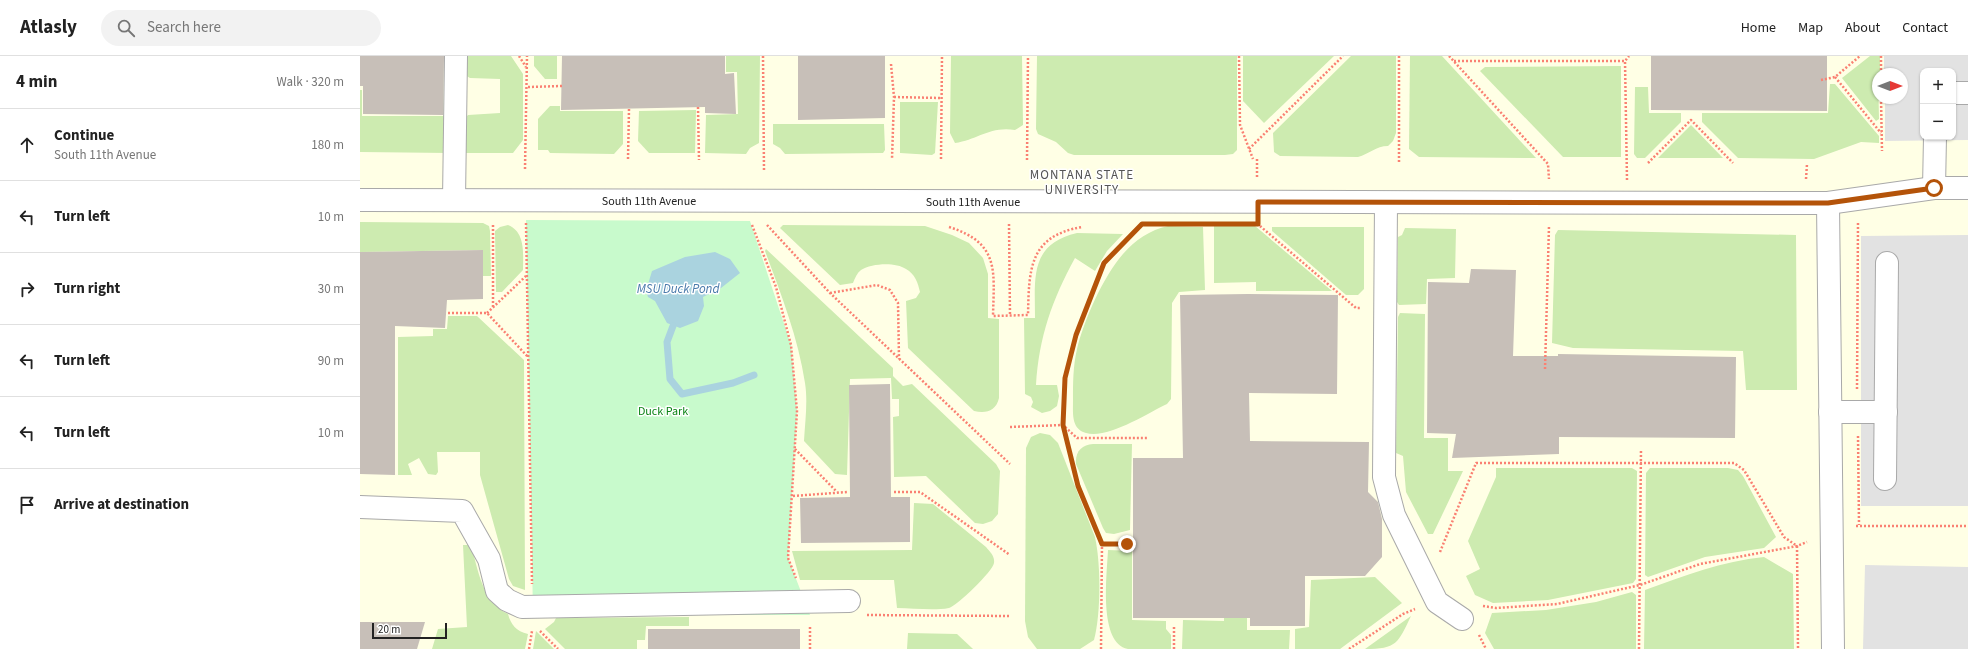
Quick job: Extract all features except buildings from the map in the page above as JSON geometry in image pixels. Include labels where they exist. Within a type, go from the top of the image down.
[{"type":"street","points":[[454,200],[456,56]]},
{"type":"street","points":[[1956,93],[1968,93]]},
{"type":"street","points":[[1934,188],[1935,140]]},
{"type":"street","name":"South 11th Avenue","points":[[360,200],[1828,203],[1934,188],[1968,188]]},
{"type":"street","points":[[1386,202],[1384,477],[1394,514],[1432,592],[1462,619]]},
{"type":"street","points":[[1828,203],[1832,649]]},
{"type":"street","points":[[1885,480],[1887,263]]},
{"type":"street","points":[[1830,412],[1886,412]]},
{"type":"street","points":[[360,507],[462,511],[489,559],[497,591],[507,600],[522,607],[805,602],[856,608]]},
{"type":"path","points":[[519,56],[527,68]]},
{"type":"path","points":[[525,170],[528,87],[527,56]]},
{"type":"path","points":[[763,56],[764,171]]},
{"type":"path","points":[[941,159],[942,56]]},
{"type":"path","points":[[1027,160],[1028,56]]},
{"type":"path","points":[[1239,56],[1240,125],[1253,159]]},
{"type":"path","points":[[1249,149],[1344,56]]},
{"type":"path","points":[[1399,56],[1399,162]]},
{"type":"path","points":[[1449,56],[1548,164],[1549,203]]},
{"type":"path","points":[[1495,56],[1495,61]]},
{"type":"path","points":[[1566,56],[1566,61]]},
{"type":"path","points":[[1627,203],[1625,61],[1629,56]]},
{"type":"path","points":[[1821,80],[1835,77],[1860,56]]},
{"type":"path","points":[[1881,56],[1881,68]]},
{"type":"path","points":[[1454,61],[1625,61]]},
{"type":"path","points":[[891,64],[894,97],[892,159]]},
{"type":"path","points":[[1835,77],[1881,133]]},
{"type":"path","points":[[528,87],[562,86]]},
{"type":"path","points":[[894,97],[941,98]]},
{"type":"path","points":[[1881,104],[1882,151]]},
{"type":"path","points":[[698,107],[699,160]]},
{"type":"path","points":[[628,159],[629,109]]},
{"type":"path","points":[[1648,163],[1691,120],[1733,163]]},
{"type":"path","points":[[1257,159],[1258,202]]},
{"type":"path","points":[[1858,218],[1858,525]]},
{"type":"path","points":[[492,220],[492,307]]},
{"type":"path","points":[[526,220],[532,607]]},
{"type":"path","points":[[750,221],[776,287],[791,345],[797,410],[793,496],[788,558],[805,602]]},
{"type":"path","points":[[765,222],[830,293],[1010,464]]},
{"type":"path","points":[[1101,649],[1102,544],[1078,486],[1063,425],[1065,378],[1076,335],[1104,263],[1142,224],[1134,223]]},
{"type":"path","points":[[942,224],[962,231],[983,246],[992,262],[993,316],[1028,315],[1029,281],[1035,256],[1051,236],[1075,228],[1090,226]]},
{"type":"path","points":[[1010,316],[1009,224],[1017,224]]},
{"type":"path","points":[[1265,224],[1258,224],[1356,308],[1385,309]]},
{"type":"path","points":[[1541,225],[1557,225]]},
{"type":"path","points":[[1545,369],[1549,225]]},
{"type":"path","points":[[487,313],[527,276]]},
{"type":"path","points":[[830,293],[877,285],[890,290],[898,303],[899,359]]},
{"type":"path","points":[[448,313],[487,313],[528,357]]},
{"type":"path","points":[[1010,427],[1063,425],[1077,438],[1148,438]]},
{"type":"path","points":[[795,449],[837,492]]},
{"type":"path","points":[[1639,649],[1641,449]]},
{"type":"path","points":[[1349,649],[1404,614],[1432,592],[1476,463],[1734,463],[1744,470],[1784,537],[1797,546]]},
{"type":"path","points":[[793,496],[847,492]]},
{"type":"path","points":[[894,492],[920,492],[1010,555]]},
{"type":"path","points":[[1481,606],[1496,608],[1557,604],[1640,585],[1700,564],[1797,546],[1831,532],[1858,525],[1968,526]]},
{"type":"path","points":[[1102,544],[1127,544]]},
{"type":"path","points":[[1797,546],[1798,649]]},
{"type":"path","points":[[856,608],[1010,616]]},
{"type":"path","points":[[1174,627],[1174,649]]},
{"type":"path","points":[[538,629],[558,649]]},
{"type":"shaded area","name":"MONTANA STATE UNIVERSITY","points":[[360,56],[1968,56],[1968,649],[360,649]]},
{"type":"shaded area","points":[[1884,56],[1968,56],[1968,140],[1885,141],[1885,104],[1908,104],[1908,68],[1884,68]]},
{"type":"shaded area","points":[[1968,235],[1968,506],[1861,506],[1861,236]]},
{"type":"shaded area","points":[[1865,565],[1968,567],[1968,649],[1863,649]]},
{"type":"green space","points":[[464,56],[511,56],[523,74],[523,140],[513,153],[463,153],[464,120],[468,115],[500,113],[500,79],[470,78],[465,75]]},
{"type":"green space","points":[[534,56],[557,56],[557,79],[545,79],[534,66]]},
{"type":"green space","points":[[726,56],[760,56],[759,143],[750,148],[746,154],[705,153],[706,115],[738,114],[737,72],[726,72]]},
{"type":"green space","points":[[951,56],[1022,56],[1023,125],[1015,130],[998,130],[955,143],[950,133]]},
{"type":"green space","points":[[1037,56],[1237,56],[1237,150],[1233,154],[1225,155],[1074,155],[1068,153],[1056,142],[1038,134],[1036,129]]},
{"type":"green space","points":[[1243,56],[1334,56],[1264,123],[1243,101]]},
{"type":"green space","points":[[1351,56],[1396,56],[1396,133],[1393,141],[1388,146],[1380,147],[1358,157],[1280,156],[1274,152],[1273,133]]},
{"type":"green space","points":[[1410,56],[1442,56],[1536,158],[1419,157],[1409,149]]},
{"type":"green space","points":[[1870,56],[1880,56],[1880,68],[1872,68],[1872,104],[1879,104],[1879,119],[1876,121],[1842,78]]},
{"type":"green space","points":[[1621,66],[1621,157],[1563,157],[1480,71],[1485,67]]},
{"type":"green space","points":[[1830,84],[1835,84],[1879,136],[1879,143],[1861,142],[1814,159],[1738,158],[1702,122],[1702,113],[1828,113]]},
{"type":"green space","points":[[1635,87],[1648,87],[1649,113],[1681,113],[1681,122],[1645,158],[1637,158],[1634,154]]},
{"type":"green space","points":[[360,90],[362,90],[362,116],[449,116],[449,153],[360,152]]},
{"type":"green space","points":[[900,102],[938,102],[935,153],[932,155],[900,153]]},
{"type":"green space","points":[[550,106],[560,106],[560,111],[623,111],[623,144],[614,154],[550,153],[548,150],[538,150],[538,119]]},
{"type":"green space","points":[[696,110],[695,153],[649,153],[638,141],[639,111]]},
{"type":"green space","points":[[773,124],[884,124],[885,150],[883,153],[785,154],[780,148],[773,144]]},
{"type":"green space","points":[[1691,125],[1723,158],[1658,158]]},
{"type":"green space","name":"Duck Park","points":[[526,220],[750,221],[791,345],[797,411],[788,558],[810,615],[533,615]]},
{"type":"green space","points":[[360,222],[483,223],[489,226],[490,231],[491,276],[483,276],[483,250],[360,252]]},
{"type":"green space","points":[[508,225],[514,228],[521,238],[523,270],[502,292],[496,292],[495,231],[500,227]]},
{"type":"green space","points":[[783,225],[925,226],[952,235],[969,243],[983,258],[988,274],[988,318],[999,319],[999,398],[996,406],[986,412],[974,411],[908,348],[906,301],[916,298],[920,292],[916,279],[912,273],[896,265],[884,264],[871,266],[861,270],[853,283],[840,285],[780,228]]},
{"type":"green space","points":[[1168,226],[1203,227],[1205,290],[1179,292],[1172,303],[1171,399],[1167,404],[1116,429],[1095,434],[1081,431],[1075,424],[1074,420],[1073,381],[1077,349],[1089,312],[1108,274],[1123,254],[1143,236]]},
{"type":"green space","points":[[1214,226],[1255,226],[1332,291],[1256,291],[1256,282],[1214,283]]},
{"type":"green space","points":[[1272,227],[1364,227],[1364,289],[1358,295],[1346,295],[1272,231]]},
{"type":"green space","points":[[1405,228],[1456,229],[1455,278],[1427,279],[1426,304],[1399,305],[1397,302],[1398,237],[1402,235]]},
{"type":"green space","points":[[1558,230],[1796,235],[1797,390],[1746,390],[1743,351],[1573,348],[1552,343],[1555,235]]},
{"type":"green space","points":[[1077,233],[1123,234],[1107,251],[1095,271],[1075,258],[1053,304],[1040,351],[1036,385],[1057,385],[1059,396],[1057,406],[1050,411],[1042,413],[1031,407],[1033,402],[1031,397],[1025,394],[1024,318],[1035,318],[1036,277],[1038,265],[1043,254],[1050,245],[1061,238]]},
{"type":"green space","points":[[766,249],[893,368],[893,376],[903,386],[912,384],[996,464],[1000,471],[998,514],[992,521],[983,524],[975,523],[926,476],[894,477],[893,417],[899,416],[899,399],[892,399],[891,378],[850,379],[847,475],[835,474],[804,441],[806,397],[802,366],[783,300],[765,251]]},
{"type":"green space","points":[[1400,313],[1425,314],[1424,438],[1448,438],[1448,471],[1463,471],[1433,534],[1428,534],[1406,492],[1403,456],[1396,453],[1398,317]]},
{"type":"green space","points":[[448,316],[477,316],[524,360],[525,590],[513,586],[509,579],[480,475],[480,452],[437,452],[438,472],[436,475],[428,474],[419,458],[408,464],[412,475],[398,475],[398,337],[433,336],[433,329],[447,329]]},
{"type":"green space","points":[[1040,433],[1050,435],[1058,443],[1095,537],[1099,575],[1098,616],[1094,640],[1080,649],[1037,649],[1028,637],[1025,621],[1026,448],[1031,437]]},
{"type":"green space","points":[[1093,444],[1132,444],[1130,530],[1114,534],[1106,533],[1103,528],[1076,464],[1078,452],[1083,447]]},
{"type":"green space","points":[[1496,468],[1632,468],[1637,471],[1636,579],[1633,583],[1548,600],[1493,603],[1475,595],[1466,576],[1480,569],[1468,541],[1496,477]]},
{"type":"green space","points":[[1650,468],[1728,468],[1738,470],[1743,476],[1776,537],[1764,548],[1705,557],[1648,577],[1645,575],[1646,473]]},
{"type":"green space","points":[[914,503],[933,504],[986,547],[993,556],[994,563],[988,573],[953,606],[949,608],[936,609],[897,608],[894,580],[800,580],[792,551],[912,550]]},
{"type":"green space","points":[[463,545],[471,545],[482,584],[492,602],[499,609],[508,614],[515,627],[528,634],[525,649],[432,649],[438,629],[467,627]]},
{"type":"green space","points":[[1108,550],[1132,551],[1132,620],[1166,621],[1166,629],[1171,635],[1171,649],[1128,649],[1118,644],[1112,634],[1106,606]]},
{"type":"green space","points":[[1764,557],[1793,574],[1794,649],[1644,649],[1645,590],[1689,574],[1733,562]]},
{"type":"green space","points":[[1375,577],[1402,603],[1340,649],[1295,649],[1295,629],[1309,627],[1311,580]]},
{"type":"green space","points":[[1632,592],[1636,595],[1636,649],[1494,649],[1485,633],[1492,613],[1546,610],[1596,602]]},
{"type":"green space","points":[[1224,601],[1247,602],[1247,630],[1290,630],[1289,649],[1182,649],[1183,620],[1224,621]]},
{"type":"green space","points":[[1411,616],[1403,633],[1395,643],[1384,648],[1365,649]]},
{"type":"green space","points":[[689,617],[689,626],[646,626],[645,640],[637,640],[637,649],[565,649],[545,629],[554,622],[556,618]]},
{"type":"green space","points":[[536,631],[554,649],[533,649]]},
{"type":"green space","points":[[908,633],[957,634],[973,649],[907,649]]},
{"type":"water","name":"MSU Duck Pond","points":[[715,252],[730,259],[740,273],[721,288],[703,297],[704,306],[698,321],[680,328],[667,323],[655,301],[648,297],[646,291],[652,271],[685,257]]},
{"type":"waterway","points":[[673,326],[667,342],[670,379],[682,394],[733,383],[754,375]]},
{"type":"district","name":"MONTANA STATE UNIVERSITY","points":[[1082,182]]},
{"type":"route","points":[[1127,544],[1102,544],[1078,486],[1063,425],[1065,378],[1076,335],[1104,263],[1142,224],[1258,224],[1258,202],[1828,203],[1934,188]]}]
